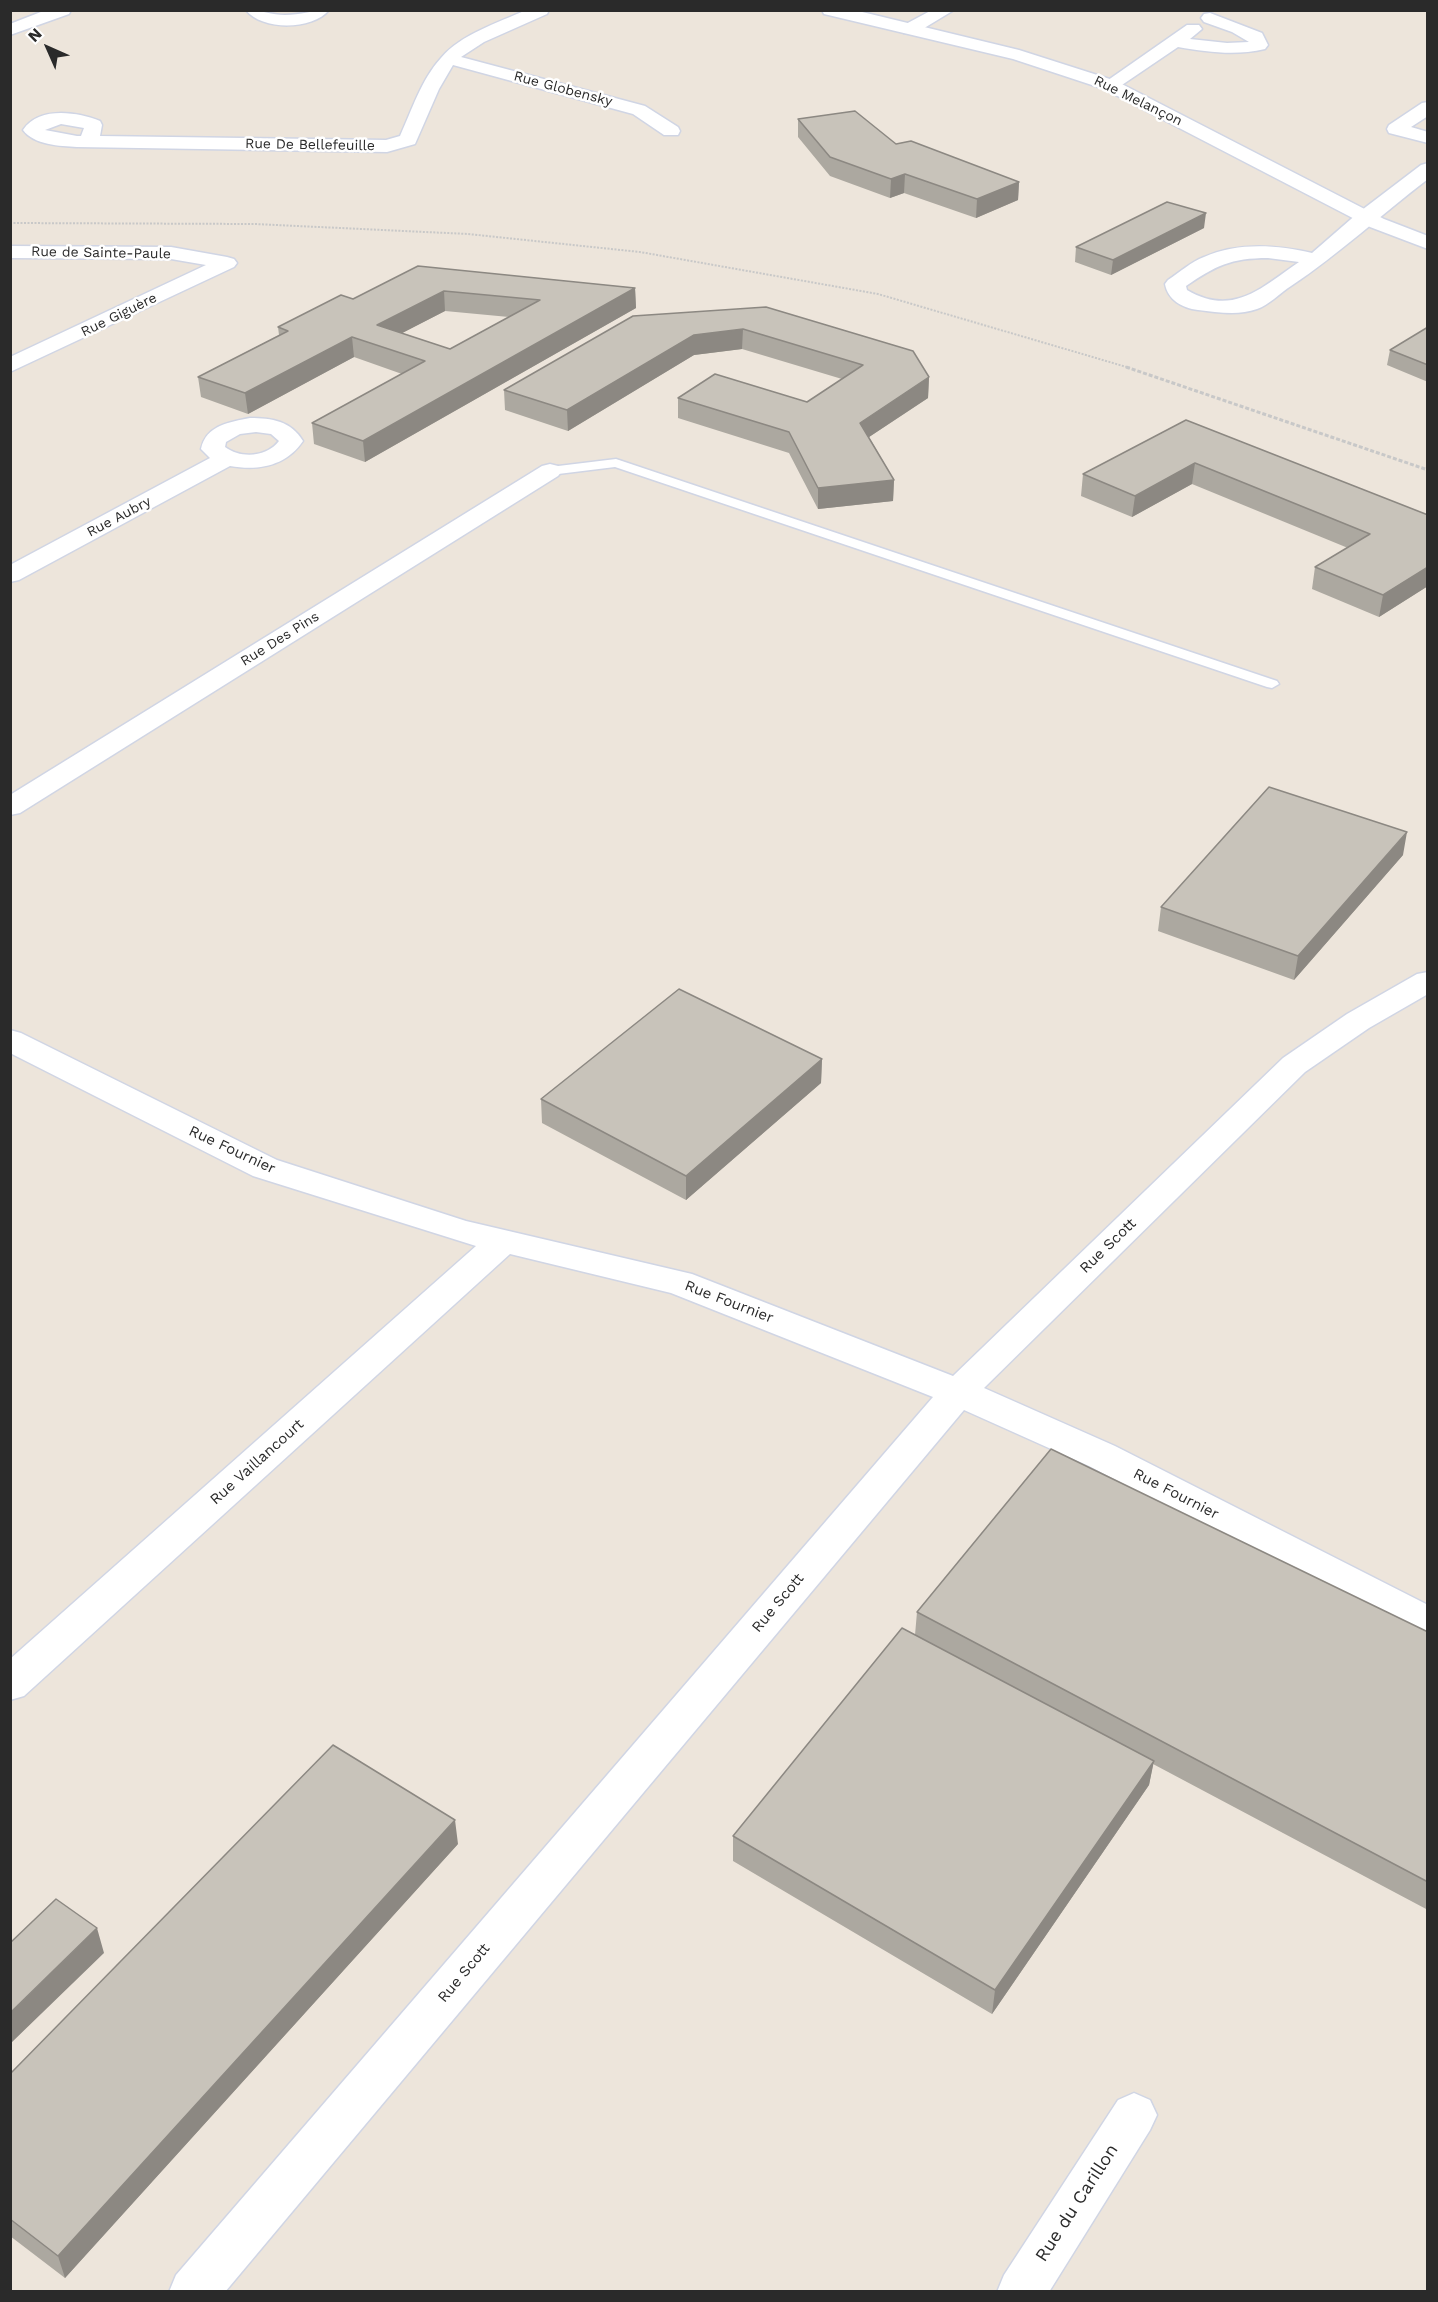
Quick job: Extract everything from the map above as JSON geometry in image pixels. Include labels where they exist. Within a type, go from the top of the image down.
[{"type":"street","points":[[10,30],[63,10]]},
{"type":"street","points":[[254,10],[262,17],[280,19],[300,18],[321,10]]},
{"type":"street","name":"Rue De Bellefeuille","points":[[88,141],[387,146],[408,140],[437,76],[449,59],[479,39],[541,10]]},
{"type":"street","name":"Rue Melançon","points":[[830,10],[1019,55],[1110,85],[1365,217],[1428,243]]},
{"type":"street","points":[[910,29],[946,10]]},
{"type":"street","points":[[1110,85],[1175,41],[1216,14],[1256,37],[1259,45],[1242,50],[1215,49],[1175,41]]},
{"type":"street","name":"Rue Globensky","points":[[449,59],[639,110],[671,131]]},
{"type":"street","points":[[1428,107],[1396,129],[1428,138]]},
{"type":"street","points":[[1316,260],[1283,252],[1260,251],[1217,258],[1174,284],[1177,293],[1194,303],[1226,307],[1251,304],[1316,260],[1365,217],[1428,169]]},
{"type":"street","name":"Rue de Sainte-Paule","points":[[10,252],[171,253],[227,263]]},
{"type":"street","name":"Rue Giguère","points":[[10,366],[227,263]]},
{"type":"street","name":"Rue Aubry","points":[[10,575],[227,458]]},
{"type":"street","name":"Rue Des Pins","points":[[10,807],[550,471]]},
{"type":"street","name":"Rue Scott","points":[[193,2292],[958,1392],[1294,1065],[1358,1021],[1428,981]]},
{"type":"street","name":"Rue Fournier","points":[[10,1040],[265,1168],[461,1231],[680,1283],[958,1392],[1102,1456],[1428,1623]]},
{"type":"street","name":"Rue Vaillancourt","points":[[10,1684],[503,1241]]},
{"type":"street","name":"Rue du Carillon","points":[[1021,2292],[1134,2115]]},
{"type":"lane","points":[[550,471],[616,463],[1272,684]]},
{"type":"path","points":[[10,223],[255,224],[468,234],[662,256],[878,294],[1117,364],[1428,470]]},
{"type":"building","points":[[855,111],[896,144],[911,141],[1019,182],[977,199],[905,174],[891,179],[830,157],[798,119]]},
{"type":"building","points":[[1167,202],[1206,213],[1113,260],[1076,247]]},
{"type":"building","points":[[418,266],[635,288],[363,441],[312,423],[425,361],[352,337],[245,393],[198,377],[288,331],[278,327],[341,295],[353,299]],"holes":[[[444,291],[540,300],[450,349],[377,325]]]},
{"type":"building","points":[[766,307],[913,351],[929,377],[860,423],[894,480],[818,488],[789,432],[678,398],[715,374],[807,402],[863,365],[743,329],[694,335],[567,410],[504,390],[633,316]]},
{"type":"building","points":[[1428,327],[1428,365],[1390,350]]},
{"type":"building","points":[[1186,420],[1428,515],[1428,567],[1383,595],[1315,567],[1370,534],[1195,463],[1135,496],[1083,474]]},
{"type":"building","points":[[1269,787],[1407,832],[1298,956],[1161,907]]},
{"type":"building","points":[[679,989],[822,1059],[686,1176],[541,1099]]},
{"type":"building","points":[[1051,1449],[1428,1632],[1428,1882],[917,1612]]},
{"type":"building","points":[[902,1628],[1154,1761],[995,1990],[733,1836]]},
{"type":"building","points":[[333,1745],[455,1820],[58,2256],[10,2219],[10,2074]]},
{"type":"building","points":[[56,1899],[97,1928],[10,2013],[10,1943]]}]
